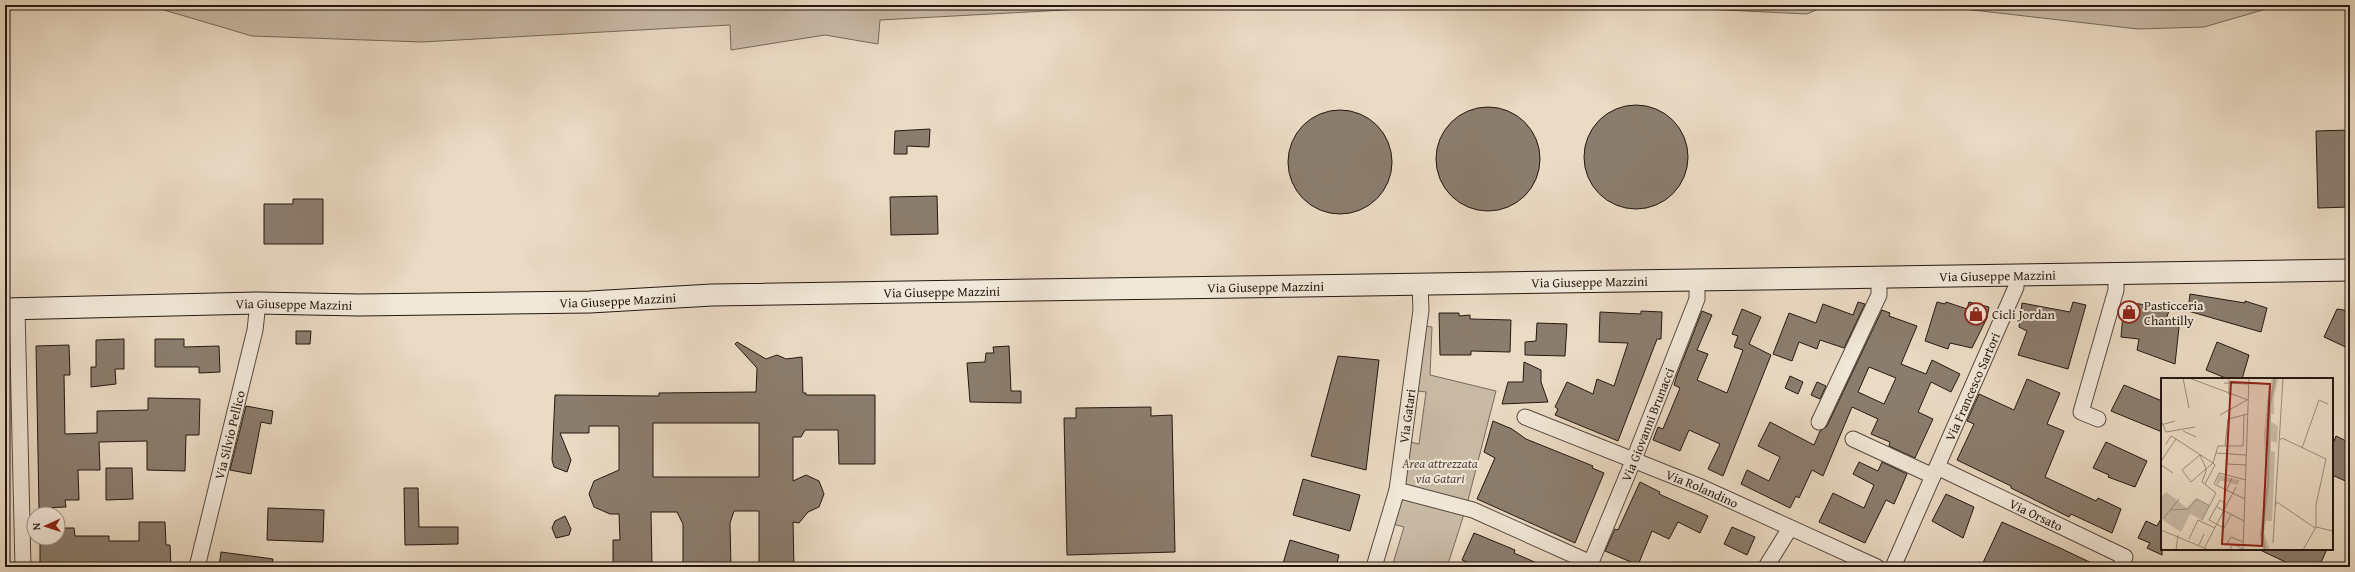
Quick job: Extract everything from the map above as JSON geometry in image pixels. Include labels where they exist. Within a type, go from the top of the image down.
[{"type":"main road","name":"Via Giuseppe Mazzini","points":[[11,309],[258,303],[358,305],[590,302],[712,295],[2350,270]]},
{"type":"street","points":[[2098,419],[2081,412],[2116,290],[2116,274]]},
{"type":"street","name":"Via Francesco Sartori","points":[[1893,567],[2016,287],[2016,275]]},
{"type":"street","points":[[1819,422],[1879,295],[1878,277]]},
{"type":"street","name":"Via Giovanni Brunacci","points":[[1590,565],[1634,459],[1697,299],[1697,280]]},
{"type":"street","name":"Via Gatari","points":[[1374,567],[1404,491],[1421,310],[1420,285]]},
{"type":"street","name":"Via Silvio Pellico","points":[[197,567],[255,330],[258,303]]},
{"type":"street","points":[[11,309],[23,567]]},
{"type":"street","name":"Via Rolandino","points":[[1525,417],[1634,459],[1877,567]]},
{"type":"street","points":[[1853,439],[1935,472]]},
{"type":"street","name":"Via Orsato","points":[[1935,472],[2125,557],[2120,567]]},
{"type":"street","points":[[1404,491],[1473,510],[1590,565]]},
{"type":"street","points":[[1766,567],[1790,528]]},
{"type":"green space","points":[[147,5],[1157,5],[880,20],[878,44],[825,35],[731,50],[730,25],[422,42],[252,36]]},
{"type":"green space","points":[[1621,5],[1827,5],[1807,14]]},
{"type":"green space","points":[[1929,5],[2280,5],[2204,27],[2138,29]]},
{"type":"green space","name":"Area attrezzata via Gatari","points":[[1425,326],[1432,327],[1430,375],[1496,391],[1466,508],[1448,564],[1454,567],[1392,567],[1404,527],[1393,524],[1410,442],[1419,444],[1426,392],[1417,391]]},
{"type":"building","points":[[1636,105],[1656,109],[1673,120],[1684,137],[1688,157],[1684,177],[1673,194],[1656,205],[1636,209],[1616,205],[1599,194],[1588,177],[1584,157],[1588,137],[1599,120],[1616,109]]},
{"type":"building","points":[[1488,107],[1508,111],[1525,122],[1536,139],[1540,159],[1536,179],[1525,196],[1508,207],[1488,211],[1468,207],[1451,196],[1440,179],[1436,159],[1440,139],[1451,122],[1468,111]]},
{"type":"building","points":[[1340,110],[1360,114],[1377,125],[1388,142],[1392,162],[1388,182],[1377,199],[1360,210],[1340,214],[1320,210],[1303,199],[1292,182],[1288,162],[1292,142],[1303,125],[1320,114]]},
{"type":"building","points":[[930,129],[929,147],[907,146],[907,154],[894,154],[895,131]]},
{"type":"building","points":[[2350,130],[2350,207],[2318,208],[2316,131]]},
{"type":"building","points":[[937,196],[938,234],[891,235],[890,197]]},
{"type":"building","points":[[293,199],[323,199],[323,244],[264,244],[264,204],[293,204]]},
{"type":"building","points":[[2190,294],[2245,303],[2245,301],[2267,308],[2261,332],[2188,311]]},
{"type":"building","points":[[1858,302],[1865,304],[1844,348],[1820,340],[1817,349],[1799,342],[1792,361],[1773,354],[1789,313],[1816,323],[1823,304],[1853,315]]},
{"type":"building","points":[[1937,302],[1945,304],[1946,302],[1967,309],[1969,302],[1989,307],[1987,318],[1972,348],[1950,343],[1948,349],[1925,341]]},
{"type":"building","points":[[2073,302],[2086,305],[2068,369],[2018,355],[2027,331],[2019,327],[2022,303],[2070,312]]},
{"type":"building","points":[[2124,302],[2170,308],[2165,322],[2179,327],[2175,364],[2137,350],[2139,339],[2121,337]]},
{"type":"building","points":[[1742,309],[1761,317],[1749,344],[1771,355],[1723,476],[1708,469],[1720,444],[1689,430],[1680,451],[1653,440],[1658,427],[1663,429],[1680,388],[1674,385],[1702,311],[1712,315],[1697,350],[1708,354],[1697,380],[1727,393],[1743,350],[1734,347],[1738,336],[1732,334]]},
{"type":"building","points":[[2337,309],[2350,311],[2350,349],[2324,337]]},
{"type":"building","points":[[1882,310],[1890,313],[1889,316],[1917,326],[1901,364],[1926,374],[1932,360],[1960,374],[1951,392],[1931,382],[1918,412],[1933,419],[1915,458],[1889,446],[1890,442],[1871,434],[1878,419],[1852,407],[1823,476],[1812,470],[1799,498],[1796,496],[1790,508],[1741,484],[1747,470],[1769,481],[1780,457],[1758,446],[1770,422],[1814,445],[1820,431],[1827,426]],"holes":[[[1869,367],[1896,378],[1884,404],[1858,392]]]},
{"type":"building","points":[[1641,311],[1662,312],[1661,339],[1657,339],[1618,441],[1555,415],[1558,409],[1555,407],[1567,382],[1593,394],[1597,379],[1614,386],[1628,343],[1599,342],[1600,312],[1641,314]]},
{"type":"building","points":[[1439,313],[1459,313],[1459,316],[1470,315],[1470,319],[1511,320],[1510,352],[1471,351],[1471,355],[1440,355]]},
{"type":"building","points":[[1537,323],[1567,324],[1565,356],[1525,355],[1525,342],[1536,341]]},
{"type":"building","points":[[296,331],[311,331],[310,344],[296,344]]},
{"type":"building","points":[[124,339],[124,369],[115,369],[116,384],[91,387],[91,367],[96,367],[96,340]]},
{"type":"building","points":[[155,339],[184,339],[184,347],[219,346],[220,372],[199,373],[199,367],[155,367]]},
{"type":"building","points":[[737,342],[766,359],[777,355],[786,359],[802,357],[803,393],[806,393],[806,395],[875,395],[875,464],[839,464],[838,430],[805,430],[801,437],[793,437],[793,481],[806,475],[819,481],[824,494],[819,507],[808,512],[799,523],[793,522],[794,567],[759,567],[759,511],[734,511],[730,523],[731,567],[683,567],[683,524],[677,512],[651,512],[652,567],[613,567],[613,540],[620,540],[619,514],[610,514],[594,507],[589,494],[594,481],[619,470],[619,428],[618,426],[589,426],[589,433],[560,433],[571,460],[567,472],[554,467],[552,460],[555,395],[659,396],[659,393],[756,392],[757,368],[735,344]],"holes":[[[653,423],[759,423],[759,477],[653,477]]]},
{"type":"building","points":[[2217,342],[2249,355],[2242,378],[2226,378],[2206,370]]},
{"type":"building","points":[[69,345],[70,375],[64,375],[65,434],[97,433],[97,411],[148,410],[148,398],[200,399],[199,435],[186,435],[185,471],[147,470],[147,441],[99,442],[100,470],[78,470],[79,500],[65,500],[66,506],[39,506],[36,346]]},
{"type":"building","points":[[1009,346],[1011,391],[1021,391],[1021,403],[970,402],[967,363],[985,362],[986,353],[994,353],[993,347]]},
{"type":"building","points":[[1338,356],[1379,360],[1366,470],[1311,456]]},
{"type":"building","points":[[1524,362],[1541,370],[1541,382],[1548,402],[1502,404],[1508,382],[1523,382]]},
{"type":"building","points":[[1790,376],[1803,382],[1798,394],[1785,388]]},
{"type":"building","points":[[2027,379],[2060,393],[2047,424],[2064,431],[2045,477],[2096,501],[2098,498],[2121,509],[2112,533],[2071,514],[2069,517],[2011,488],[2011,486],[1957,460],[1974,424],[1967,421],[1979,394],[2014,410]]},
{"type":"building","points":[[1817,382],[1826,386],[1820,399],[1811,395]]},
{"type":"building","points":[[2124,385],[2161,401],[2161,432],[2111,411]]},
{"type":"building","points":[[246,406],[273,411],[271,424],[261,422],[251,474],[230,470]]},
{"type":"building","points":[[1151,407],[1151,416],[1172,415],[1175,552],[1067,555],[1064,418],[1076,418],[1076,408]]},
{"type":"building","points":[[1493,421],[1512,429],[1526,439],[1593,466],[1592,468],[1604,473],[1575,543],[1477,499],[1495,458],[1484,452]]},
{"type":"building","points":[[2336,436],[2350,443],[2350,483],[2333,475],[2333,444]]},
{"type":"building","points":[[2106,442],[2147,461],[2135,487],[2108,477],[2109,475],[2093,468]]},
{"type":"building","points":[[1859,462],[1878,471],[1882,462],[1907,474],[1894,504],[1886,500],[1865,543],[1819,522],[1833,493],[1864,508],[1874,485],[1853,474]]},
{"type":"building","points":[[106,468],[132,468],[133,499],[106,500]]},
{"type":"building","points":[[1303,479],[1360,495],[1350,531],[1293,515]]},
{"type":"building","points":[[1640,482],[1660,492],[1659,494],[1708,516],[1700,533],[1678,522],[1669,539],[1652,531],[1638,565],[1605,551],[1615,529],[1618,530]]},
{"type":"building","points":[[404,488],[418,488],[419,527],[458,527],[458,544],[405,545]]},
{"type":"building","points":[[1946,494],[1974,507],[1963,538],[1932,521]]},
{"type":"building","points":[[268,508],[324,510],[323,542],[267,540]]},
{"type":"building","points":[[565,516],[571,529],[569,535],[556,538],[552,528],[555,521]]},
{"type":"building","points":[[2161,519],[2162,555],[2147,548],[2150,543],[2138,538],[2146,521],[2157,526]]},
{"type":"building","points":[[139,522],[165,522],[166,545],[170,545],[171,567],[143,567],[143,565],[40,567],[40,546],[66,546],[66,528],[74,528],[75,536],[109,536],[109,541],[139,541]]},
{"type":"building","points":[[2002,522],[2060,548],[2100,567],[1981,567]]},
{"type":"building","points":[[1732,527],[1755,537],[1747,555],[1724,544]]},
{"type":"building","points":[[1474,533],[1515,550],[1514,553],[1546,567],[1479,567],[1462,560]]},
{"type":"building","points":[[1290,540],[1339,555],[1336,567],[1282,567]]},
{"type":"building","points":[[2260,550],[2327,550],[2319,567],[2296,567]]},
{"type":"building","points":[[221,552],[273,559],[272,567],[219,567]]},
{"type":"place","name":"Pasticceria Chantilly","points":[[2129,312]]},
{"type":"place","name":"Cicli Jordan","points":[[1976,314]]}]
